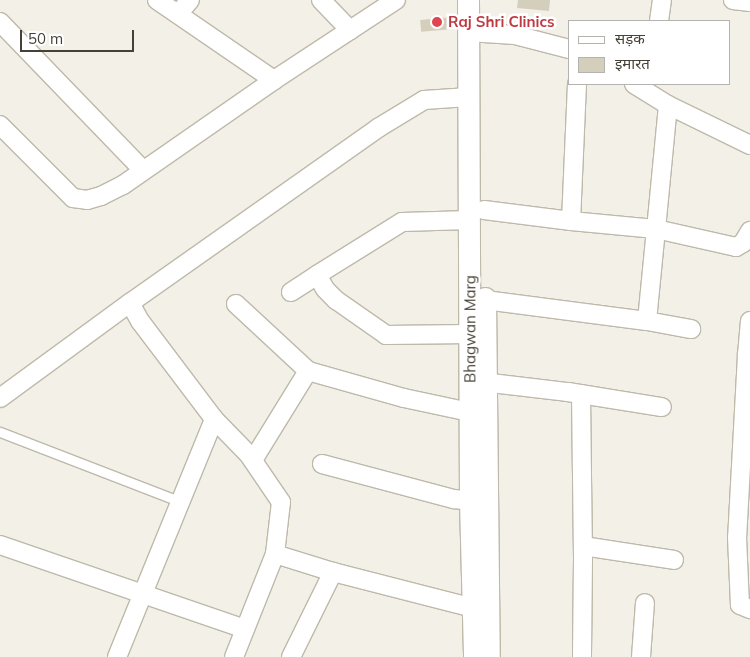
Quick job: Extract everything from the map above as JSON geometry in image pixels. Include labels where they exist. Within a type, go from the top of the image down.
[{"type":"street","points":[[158,0],[274,80]]},
{"type":"street","points":[[178,14],[190,0]]},
{"type":"street","points":[[321,0],[350,30]]},
{"type":"street","points":[[0,125],[73,198],[87,200],[101,196],[123,185],[142,169],[396,0]]},
{"type":"street","name":"Bhagwan Marg","points":[[468,0],[475,32],[477,215],[470,334],[478,382],[470,412],[479,502]]},
{"type":"street","name":"Bhagwan Marg","points":[[481,0],[475,32],[469,97],[485,300],[478,382],[479,502],[481,610],[489,657]]},
{"type":"street","points":[[659,20],[662,0]]},
{"type":"street","points":[[733,0],[750,2]]},
{"type":"street","points":[[0,22],[142,169]]},
{"type":"street","points":[[475,32],[515,35],[568,49]]},
{"type":"street","points":[[571,221],[577,85]]},
{"type":"street","points":[[650,88],[668,104],[750,146]]},
{"type":"street","points":[[0,398],[130,303],[378,128],[424,100],[469,97]]},
{"type":"street","points":[[647,321],[668,104]]},
{"type":"street","points":[[291,292],[402,222],[477,215],[571,221],[656,229],[736,247],[744,243],[750,231]]},
{"type":"street","points":[[317,275],[325,289],[336,300],[386,335],[470,334]]},
{"type":"street","points":[[485,300],[647,321],[691,329]]},
{"type":"street","points":[[130,303],[140,321],[214,419],[253,460],[281,502],[275,554],[234,657]]},
{"type":"street","points":[[236,304],[308,371],[404,398],[470,412]]},
{"type":"street","points":[[750,321],[746,471],[737,537],[740,605],[750,609]]},
{"type":"street","points":[[253,460],[308,371]]},
{"type":"street","points":[[478,382],[581,394],[662,407]]},
{"type":"street","points":[[581,394],[582,657]]},
{"type":"street","points":[[117,657],[214,419]]},
{"type":"street","points":[[322,464],[454,499],[479,502]]},
{"type":"street","points":[[0,545],[245,628]]},
{"type":"street","points":[[583,546],[674,560]]},
{"type":"street","points":[[275,554],[333,572],[481,610]]},
{"type":"street","points":[[291,657],[333,572]]},
{"type":"street","points":[[641,657],[645,603]]},
{"type":"street","name":"Bhagwan Marg","points":[[474,657],[481,610]]},
{"type":"lane","points":[[0,432],[180,502]]},
{"type":"building","points":[[518,0],[550,0],[549,11],[517,8]]},
{"type":"building","points":[[453,17],[454,29],[421,32],[420,20]]},
{"type":"place","name":"Raj Shri Clinics","points":[[437,22]]}]
